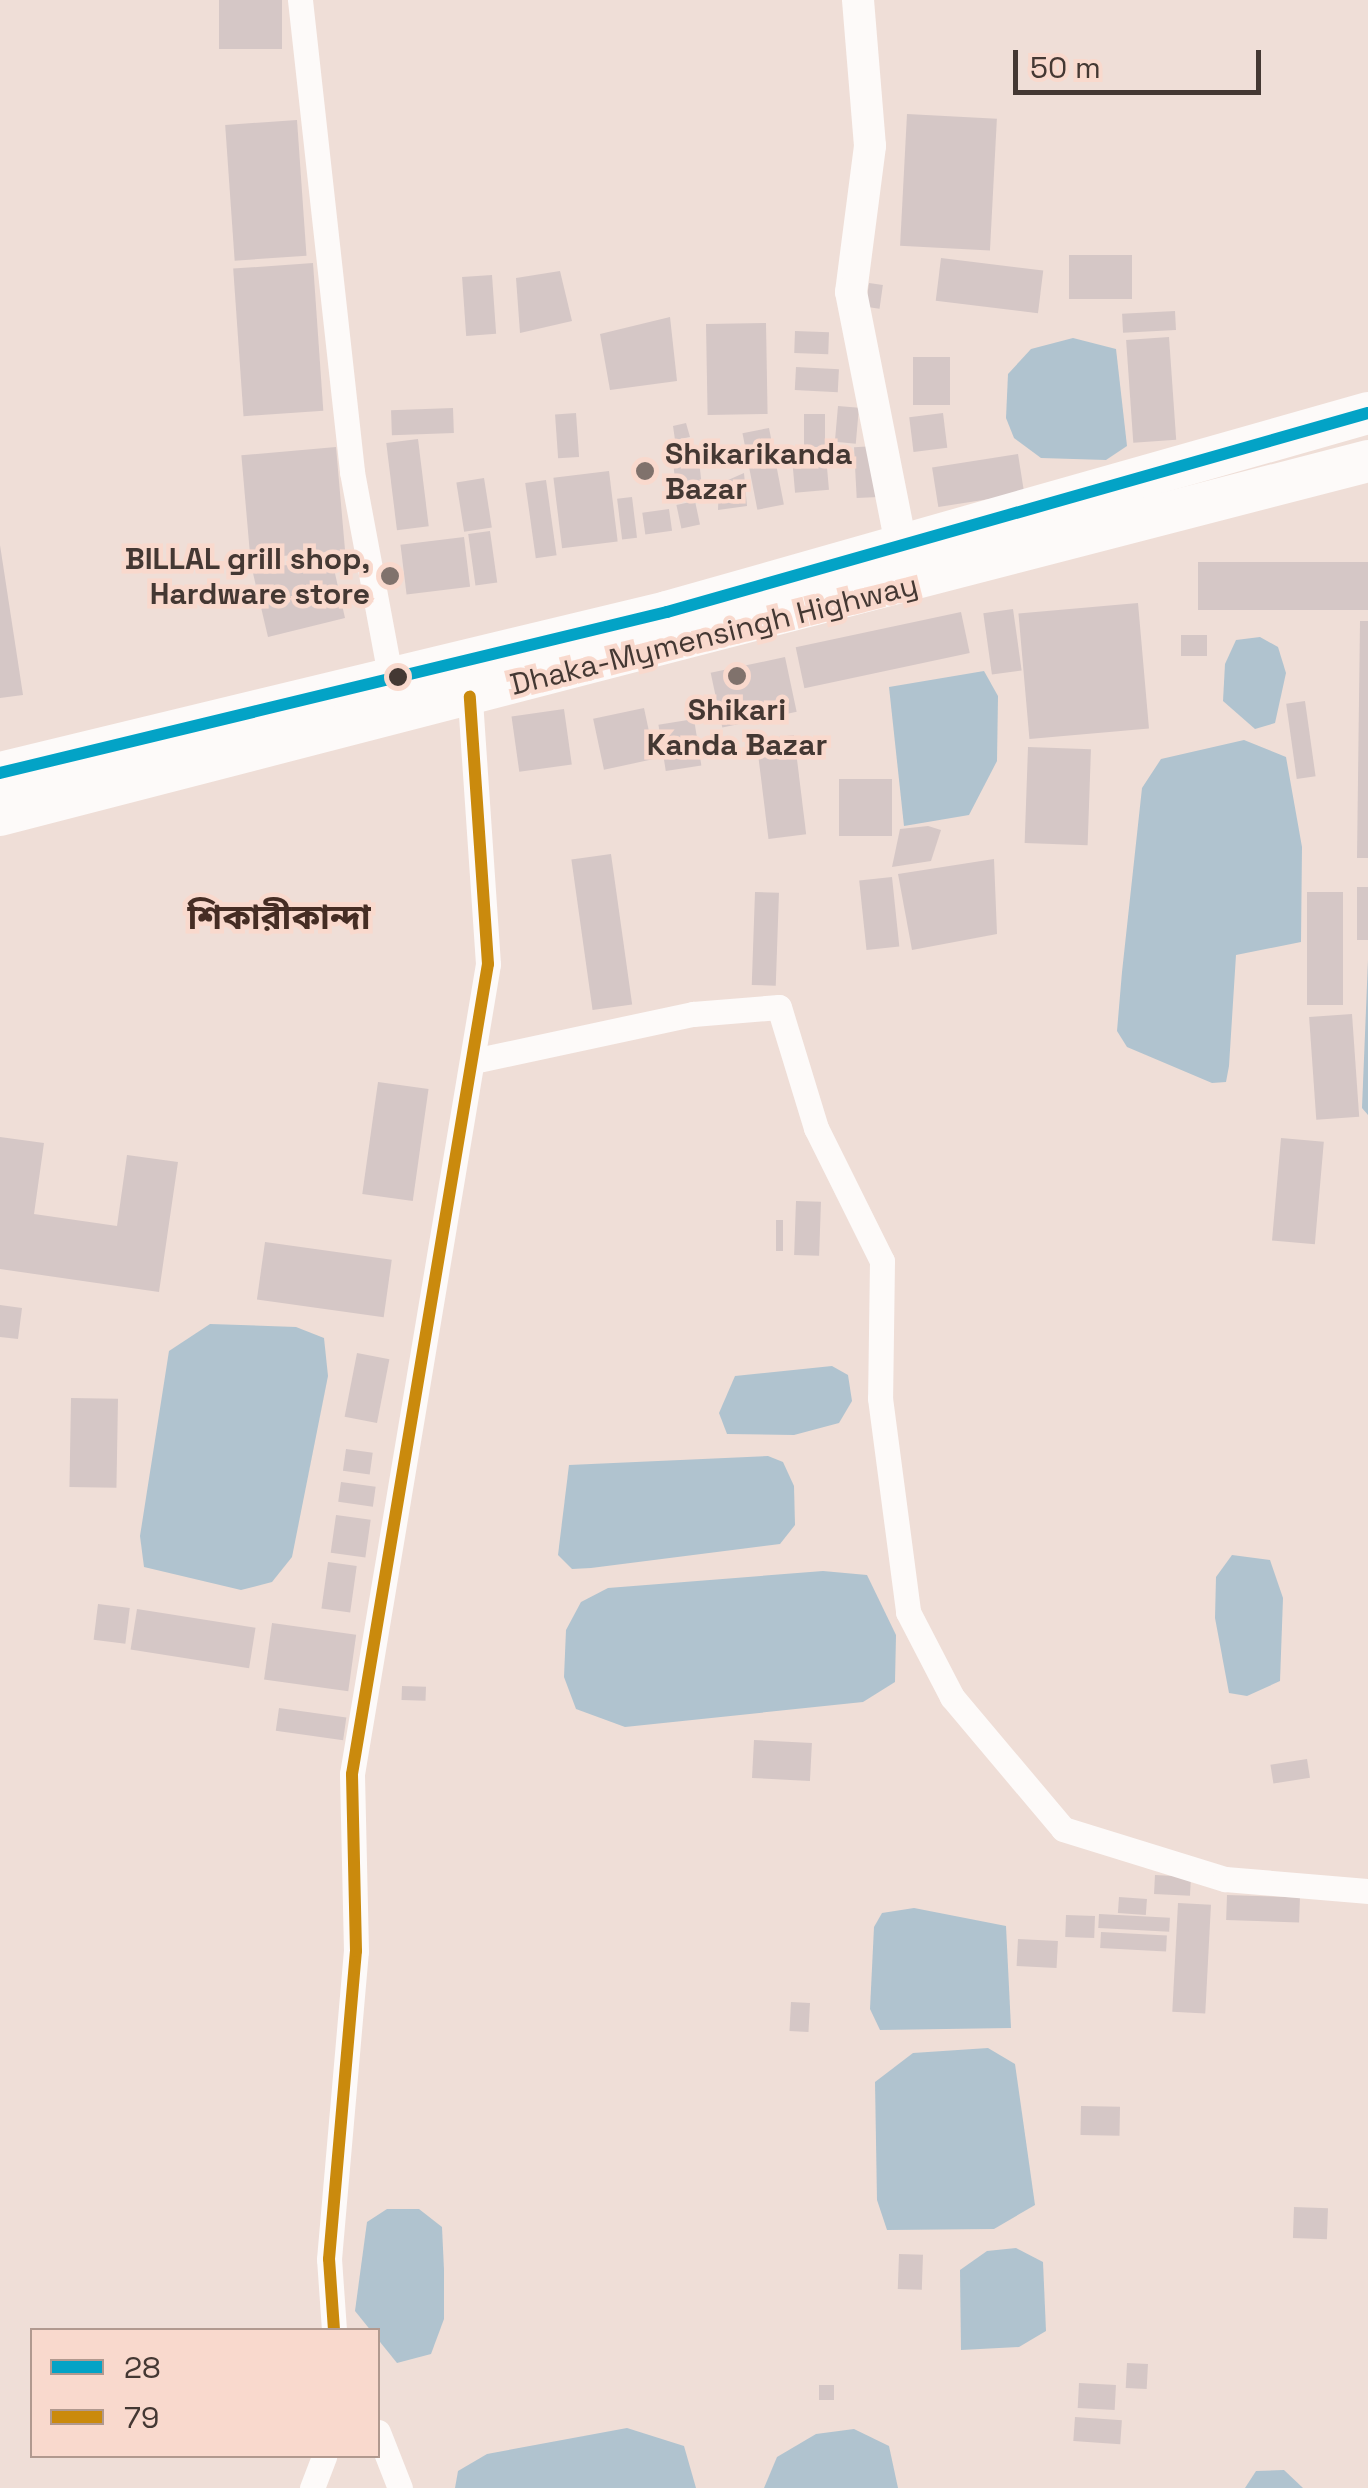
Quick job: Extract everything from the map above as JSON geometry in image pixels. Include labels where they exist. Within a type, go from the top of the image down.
[{"type":"highway","name":"Dhaka-Mymensingh Highway","points":[[0,773],[666,612],[901,539],[1368,413]]},
{"type":"highway","name":"Dhaka-Mymensingh Highway","points":[[0,816],[910,586],[1368,461]]},
{"type":"street","points":[[300,0],[352,472],[390,676]]},
{"type":"street","points":[[858,0],[870,146],[851,292],[910,586]]},
{"type":"street","points":[[334,2328],[329,2259],[356,1951],[352,1774],[478,1060],[488,964],[470,697]]},
{"type":"street","points":[[478,1060],[692,1014],[779,1007],[816,1128],[882,1261],[880,1398],[908,1612],[952,1698],[1063,1829],[1224,1879],[1368,1891]]},
{"type":"street","points":[[380,2437],[400,2488]]},
{"type":"street","points":[[312,2488],[323,2458]]},
{"type":"water","points":[[1073,338],[1116,349],[1127,446],[1106,460],[1041,458],[1014,438],[1006,418],[1008,374],[1031,349]]},
{"type":"water","points":[[1260,637],[1278,647],[1286,673],[1275,723],[1255,729],[1223,701],[1225,664],[1236,640]]},
{"type":"water","points":[[984,671],[998,696],[997,761],[969,815],[904,826],[889,687]]},
{"type":"water","points":[[1244,740],[1286,757],[1302,847],[1301,942],[1236,955],[1226,1082],[1212,1083],[1127,1047],[1117,1031],[1122,972],[1142,788],[1161,759]]},
{"type":"water","points":[[1368,960],[1368,1115],[1362,1108]]},
{"type":"water","points":[[210,1324],[296,1327],[324,1338],[328,1376],[292,1557],[272,1582],[241,1590],[144,1567],[140,1536],[169,1351]]},
{"type":"water","points":[[832,1366],[848,1375],[852,1401],[839,1423],[794,1435],[727,1434],[719,1413],[735,1376]]},
{"type":"water","points":[[768,1456],[783,1462],[794,1486],[795,1525],[780,1544],[572,1569],[558,1555],[569,1465]]},
{"type":"water","points":[[1232,1555],[1270,1560],[1283,1598],[1280,1681],[1247,1696],[1229,1693],[1215,1618],[1216,1577]]},
{"type":"water","points":[[823,1571],[867,1575],[896,1635],[895,1682],[863,1702],[625,1727],[576,1709],[564,1677],[566,1630],[581,1602],[608,1588]]},
{"type":"water","points":[[914,1908],[1006,1926],[1011,2028],[880,2030],[870,2009],[874,1927],[882,1913]]},
{"type":"water","points":[[988,2048],[1015,2064],[1035,2205],[994,2229],[887,2230],[877,2200],[875,2082],[913,2053]]},
{"type":"water","points":[[387,2209],[419,2209],[442,2227],[444,2319],[431,2354],[397,2363],[380,2342],[380,2328],[369,2328],[355,2311],[367,2222]]},
{"type":"water","points":[[1016,2248],[1043,2262],[1046,2331],[1019,2347],[961,2350],[960,2270],[987,2251]]},
{"type":"water","points":[[627,2428],[684,2446],[696,2488],[455,2488],[458,2471],[487,2454]]},
{"type":"water","points":[[854,2429],[889,2446],[898,2488],[764,2488],[777,2457],[816,2434]]},
{"type":"water","points":[[1284,2470],[1303,2488],[1245,2488],[1256,2471]]},
{"type":"building","points":[[219,0],[282,0],[282,49],[219,49]]},
{"type":"building","points":[[907,114],[997,119],[990,251],[900,246]]},
{"type":"building","points":[[297,120],[306,256],[235,261],[225,125]]},
{"type":"building","points":[[1069,255],[1132,255],[1132,299],[1069,299]]},
{"type":"building","points":[[941,258],[1043,271],[1038,313],[936,301]]},
{"type":"building","points":[[313,263],[323,411],[244,416],[233,269]]},
{"type":"building","points":[[560,271],[572,321],[520,333],[516,278]]},
{"type":"building","points":[[492,275],[496,334],[466,336],[462,277]]},
{"type":"building","points":[[869,283],[883,285],[880,309],[866,307]]},
{"type":"building","points":[[1175,311],[1176,330],[1123,333],[1122,314]]},
{"type":"building","points":[[670,317],[677,381],[610,390],[600,334]]},
{"type":"building","points":[[766,323],[768,414],[708,415],[706,324]]},
{"type":"building","points":[[795,331],[829,332],[828,354],[794,353]]},
{"type":"building","points":[[1169,337],[1176,440],[1133,443],[1126,340]]},
{"type":"building","points":[[913,357],[950,357],[950,405],[913,405]]},
{"type":"building","points":[[796,367],[839,369],[838,392],[795,390]]},
{"type":"building","points":[[838,406],[859,408],[856,444],[835,442]]},
{"type":"building","points":[[453,408],[454,433],[392,435],[391,410]]},
{"type":"building","points":[[576,413],[579,457],[558,458],[555,414]]},
{"type":"building","points":[[943,413],[947,448],[914,452],[909,417]]},
{"type":"building","points":[[804,414],[825,414],[825,447],[804,447]]},
{"type":"building","points":[[686,423],[690,437],[675,440],[673,426]]},
{"type":"building","points":[[769,428],[784,505],[757,510],[742,433]]},
{"type":"building","points":[[418,439],[429,526],[397,530],[386,443]]},
{"type":"building","points":[[876,446],[879,497],[857,498],[854,447]]},
{"type":"building","points":[[336,447],[345,551],[250,559],[241,455]]},
{"type":"building","points":[[698,450],[701,481],[675,484],[672,453]]},
{"type":"building","points":[[1018,454],[1024,494],[938,507],[932,468]]},
{"type":"building","points":[[826,456],[829,490],[795,493],[792,459]]},
{"type":"building","points":[[609,471],[618,541],[562,548],[553,478]]},
{"type":"building","points":[[744,473],[747,506],[718,510],[719,484]]},
{"type":"building","points":[[484,478],[492,527],[464,532],[456,482]]},
{"type":"building","points":[[546,480],[557,555],[536,558],[525,483]]},
{"type":"building","points":[[632,497],[637,538],[622,540],[617,499]]},
{"type":"building","points":[[695,501],[700,524],[681,528],[676,505]]},
{"type":"building","points":[[669,509],[672,531],[645,535],[642,513]]},
{"type":"building","points":[[490,531],[497,582],[475,586],[468,534]]},
{"type":"building","points":[[464,537],[470,587],[407,594],[400,545]]},
{"type":"building","points":[[0,545],[23,695],[0,698]]},
{"type":"building","points":[[332,560],[345,618],[268,637],[252,569]]},
{"type":"building","points":[[1198,562],[1368,562],[1368,610],[1198,610]]},
{"type":"building","points":[[1138,603],[1149,729],[1029,739],[1018,613]]},
{"type":"building","points":[[1013,609],[1022,670],[992,675],[983,613]]},
{"type":"building","points":[[961,612],[970,653],[804,688],[796,647]]},
{"type":"building","points":[[1360,621],[1368,621],[1368,858],[1357,858]]},
{"type":"building","points":[[1181,635],[1207,635],[1207,656],[1181,656]]},
{"type":"building","points":[[785,657],[797,712],[722,728],[711,673]]},
{"type":"building","points":[[1305,701],[1316,776],[1297,779],[1286,704]]},
{"type":"building","points":[[644,708],[655,759],[604,770],[593,719]]},
{"type":"building","points":[[564,709],[572,764],[519,772],[512,716]]},
{"type":"building","points":[[694,719],[701,765],[666,771],[658,725]]},
{"type":"building","points":[[794,735],[806,834],[768,839],[756,740]]},
{"type":"building","points":[[1028,747],[1091,749],[1088,845],[1025,843]]},
{"type":"building","points":[[839,779],[892,779],[892,836],[839,836]]},
{"type":"building","points":[[928,826],[941,830],[931,861],[892,867],[900,829]]},
{"type":"building","points":[[611,854],[632,1005],[593,1010],[571,860]]},
{"type":"building","points":[[994,859],[997,934],[912,950],[898,874]]},
{"type":"building","points":[[892,877],[899,947],[866,950],[859,880]]},
{"type":"building","points":[[1357,887],[1368,887],[1368,940],[1357,940]]},
{"type":"building","points":[[755,892],[779,893],[776,986],[752,985]]},
{"type":"building","points":[[1307,892],[1343,892],[1343,1005],[1307,1005]]},
{"type":"building","points":[[1352,1014],[1359,1117],[1316,1120],[1309,1017]]},
{"type":"building","points":[[378,1082],[429,1089],[413,1201],[362,1194]]},
{"type":"building","points":[[0,1137],[44,1143],[34,1214],[117,1226],[127,1155],[178,1162],[159,1292],[0,1269]]},
{"type":"building","points":[[1281,1138],[1324,1142],[1315,1244],[1272,1241]]},
{"type":"building","points":[[796,1201],[821,1202],[819,1256],[794,1255]]},
{"type":"building","points":[[776,1220],[783,1220],[783,1251],[776,1251]]},
{"type":"building","points":[[265,1242],[392,1260],[384,1317],[257,1299]]},
{"type":"building","points":[[0,1305],[22,1308],[18,1339],[0,1337]]},
{"type":"building","points":[[357,1353],[389,1359],[377,1423],[345,1417]]},
{"type":"building","points":[[71,1398],[118,1399],[116,1488],[69,1487]]},
{"type":"building","points":[[346,1449],[373,1453],[370,1475],[343,1471]]},
{"type":"building","points":[[341,1482],[376,1487],[373,1507],[338,1502]]},
{"type":"building","points":[[336,1515],[371,1520],[365,1558],[331,1553]]},
{"type":"building","points":[[328,1562],[357,1566],[350,1613],[321,1609]]},
{"type":"building","points":[[98,1604],[130,1608],[125,1644],[94,1640]]},
{"type":"building","points":[[137,1609],[256,1628],[249,1668],[131,1649]]},
{"type":"building","points":[[272,1623],[356,1635],[348,1691],[264,1679]]},
{"type":"building","points":[[402,1686],[426,1687],[425,1701],[402,1700]]},
{"type":"building","points":[[279,1708],[346,1717],[343,1740],[276,1731]]},
{"type":"building","points":[[754,1740],[812,1743],[810,1781],[752,1778]]},
{"type":"building","points":[[1307,1759],[1310,1778],[1273,1784],[1270,1765]]},
{"type":"building","points":[[1155,1875],[1191,1877],[1190,1896],[1154,1894]]},
{"type":"building","points":[[1227,1895],[1300,1898],[1299,1923],[1226,1920]]},
{"type":"building","points":[[1119,1897],[1147,1899],[1146,1915],[1118,1913]]},
{"type":"building","points":[[1178,1903],[1211,1905],[1205,2014],[1172,2012]]},
{"type":"building","points":[[1099,1914],[1170,1918],[1169,1932],[1098,1928]]},
{"type":"building","points":[[1066,1915],[1095,1916],[1094,1938],[1065,1937]]},
{"type":"building","points":[[1101,1932],[1167,1935],[1166,1951],[1100,1948]]},
{"type":"building","points":[[1018,1939],[1058,1941],[1057,1968],[1017,1966]]},
{"type":"building","points":[[791,2002],[810,2003],[808,2032],[789,2031]]},
{"type":"building","points":[[1081,2106],[1120,2107],[1119,2136],[1080,2135]]},
{"type":"building","points":[[1294,2207],[1328,2208],[1327,2239],[1293,2238]]},
{"type":"building","points":[[899,2254],[923,2255],[922,2290],[898,2289]]},
{"type":"building","points":[[1127,2363],[1148,2364],[1147,2389],[1126,2388]]},
{"type":"building","points":[[1079,2383],[1116,2385],[1115,2410],[1078,2408]]},
{"type":"building","points":[[819,2385],[834,2385],[834,2400],[819,2400]]},
{"type":"building","points":[[1075,2417],[1122,2420],[1120,2444],[1073,2441]]},
{"type":"transit line","name":"28","points":[[0,773],[667,612],[1368,413]]},
{"type":"transit line","name":"79","points":[[334,2328],[329,2259],[356,1951],[352,1774],[488,964],[470,697]]},
{"type":"place","name":"Shikarikanda Bazar","points":[[645,471]]},
{"type":"place","name":"BILLAL grill shop, Hardware store","points":[[390,576]]},
{"type":"place","name":"Shikari Kanda Bazar","points":[[737,676]]},
{"type":"district","name":"শিকারীকান্দা","points":[[279,917]]}]
